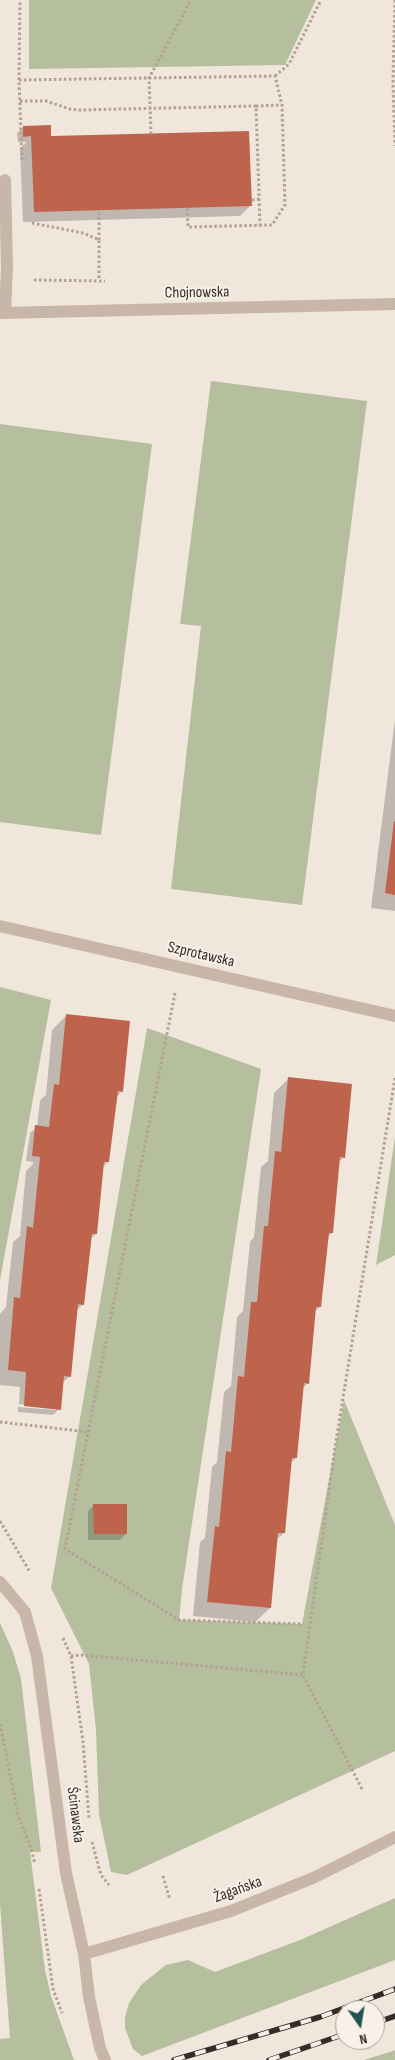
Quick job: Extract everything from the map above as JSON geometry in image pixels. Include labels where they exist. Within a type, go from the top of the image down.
[{"type":"street","points":[[3,313],[7,267],[5,180]]},
{"type":"street","name":"Chojnowska","points":[[3,313],[395,304]]},
{"type":"street","name":"Szprotawska","points":[[0,926],[395,1016]]},
{"type":"street","name":"Ścinawska","points":[[0,1582],[25,1612],[38,1656],[66,1873],[84,1954],[89,1997],[100,2048],[105,2060]]},
{"type":"street","name":"Żagańska","points":[[84,1954],[231,1911],[313,1878],[395,1837]]},
{"type":"path","points":[[20,0],[19,80],[22,166]]},
{"type":"path","points":[[151,134],[149,78],[191,0]]},
{"type":"path","points":[[19,80],[275,76],[289,64],[321,0]]},
{"type":"path","points":[[395,0],[392,81],[395,146]]},
{"type":"path","points":[[187,208],[188,227],[272,225],[285,204],[282,105],[275,76]]},
{"type":"path","points":[[20,101],[46,101],[79,110],[282,105]]},
{"type":"path","points":[[256,106],[260,225]]},
{"type":"path","points":[[252,200],[259,199]]},
{"type":"path","points":[[99,211],[99,280]]},
{"type":"path","points":[[24,221],[83,234],[99,240]]},
{"type":"path","points":[[176,990],[65,1549],[179,1620],[302,1624]]},
{"type":"path","points":[[362,1789],[303,1675],[335,1447],[395,1078]]},
{"type":"path","points":[[0,1422],[89,1432]]},
{"type":"path","points":[[71,1656],[81,1655],[303,1675]]},
{"type":"path","points":[[0,1724],[19,1819],[30,1845],[37,1872]]},
{"type":"path","points":[[164,1876],[171,1902]]},
{"type":"path","points":[[38,1881],[52,1981],[63,2016]]},
{"type":"green space","points":[[29,0],[316,0],[285,65],[29,69]]},
{"type":"green space","points":[[211,381],[367,401],[302,905],[171,889],[201,626],[180,624]]},
{"type":"green space","points":[[0,424],[152,444],[101,835],[0,822]]},
{"type":"green space","points":[[0,987],[51,1000],[0,1280]]},
{"type":"green space","points":[[147,1028],[261,1069],[182,1589],[179,1620],[302,1624],[344,1400],[395,1525],[395,1751],[127,1875],[111,1872],[99,1814],[96,1730],[89,1664],[51,1588]]},
{"type":"green space","points":[[395,1137],[395,1255],[376,1265]]},
{"type":"green space","points":[[0,1623],[13,1652],[21,1679],[41,1852],[30,1852],[45,1970],[51,1996],[74,2060],[0,2060],[0,2039],[10,2038],[0,1904]]},
{"type":"green space","points":[[395,1898],[395,1960],[142,2056],[133,2049],[125,2028],[125,2017],[129,2003],[141,1985],[166,1965],[188,1960],[215,1972],[300,1940]]},
{"type":"green space","points":[[395,2050],[395,2060],[364,2060],[390,2052]]},
{"type":"building","points":[[51,125],[51,136],[249,131],[252,206],[34,212],[31,136],[23,137],[23,126]]},
{"type":"building","points":[[395,821],[395,895],[385,893]]},
{"type":"building","points":[[66,1014],[130,1021],[123,1092],[118,1091],[109,1162],[104,1162],[97,1234],[92,1234],[84,1305],[78,1304],[71,1377],[64,1376],[61,1410],[24,1406],[26,1372],[8,1370],[14,1297],[20,1298],[27,1226],[33,1228],[40,1157],[32,1156],[35,1125],[49,1127],[54,1084],[59,1085]]},
{"type":"building","points":[[288,1077],[352,1084],[345,1158],[340,1157],[333,1233],[329,1233],[321,1307],[316,1307],[309,1384],[304,1383],[297,1458],[292,1458],[285,1533],[278,1533],[271,1608],[207,1602],[215,1526],[219,1527],[226,1451],[231,1452],[238,1376],[244,1377],[251,1302],[257,1302],[264,1226],[268,1226],[275,1151],[281,1152]]},
{"type":"building","points":[[93,1504],[127,1504],[127,1534],[94,1534]]},
{"type":"railway","points":[[174,2060],[320,2017],[395,1989]]},
{"type":"railway","points":[[385,2020],[395,2016]]},
{"type":"railway","points":[[269,2060],[335,2037]]}]
